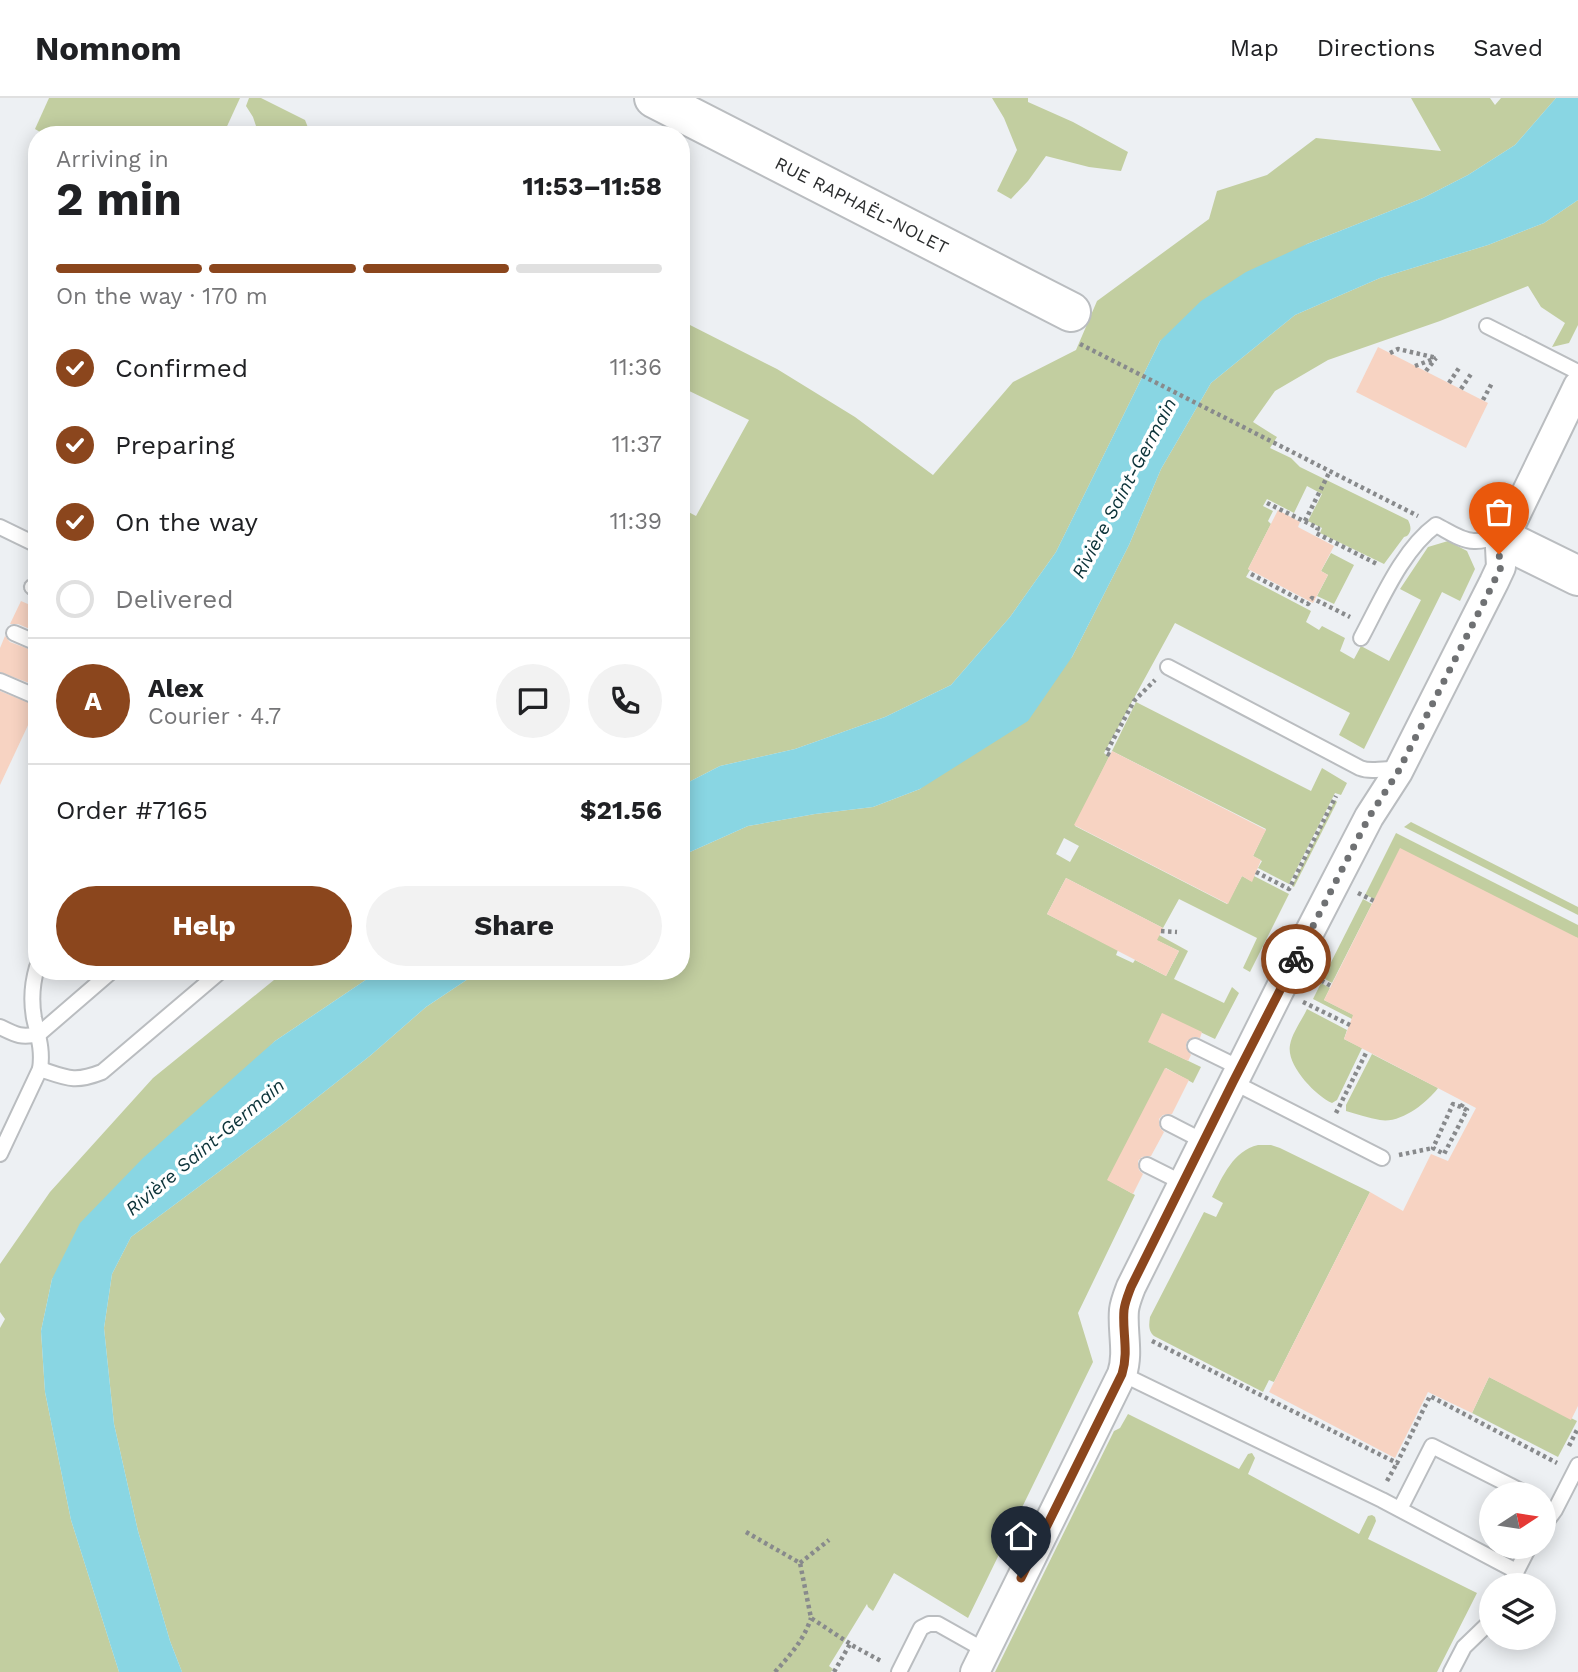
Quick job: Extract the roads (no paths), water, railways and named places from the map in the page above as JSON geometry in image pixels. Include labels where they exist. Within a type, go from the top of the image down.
[{"type":"street","name":"RUE RAPHAËL-NOLET","points":[[654,98],[1075,327]]},
{"type":"street","points":[[981,1661],[1122,1374],[1125,1363],[1126,1301],[1236,1075],[1369,817],[1398,772],[1501,567],[1500,547],[1503,539],[1578,386]]},
{"type":"street","points":[[1503,539],[1578,576]]},
{"type":"lane","points":[[1487,326],[1578,372]]},
{"type":"lane","points":[[1361,638],[1390,583],[1415,545],[1437,525],[1465,540],[1497,537],[1503,539]]},
{"type":"lane","points":[[0,527],[28,541]]},
{"type":"lane","points":[[14,633],[28,639]]},
{"type":"lane","points":[[1168,667],[1360,768],[1372,772],[1391,769],[1398,772]]},
{"type":"lane","points":[[0,681],[28,693]]},
{"type":"lane","points":[[0,1154],[4,1134],[40,1069],[42,1055],[34,1017],[34,980]]},
{"type":"lane","points":[[0,1027],[18,1036],[39,1034],[102,980]]},
{"type":"lane","points":[[40,1069],[66,1078],[84,1079],[102,1072],[210,980]]},
{"type":"lane","points":[[1195,1046],[1236,1075],[1382,1158]]},
{"type":"lane","points":[[1168,1123],[1203,1141]]},
{"type":"lane","points":[[1147,1165],[1183,1183]]},
{"type":"lane","points":[[1122,1374],[1400,1509],[1516,1572],[1523,1559]]},
{"type":"lane","points":[[1400,1509],[1432,1446],[1503,1482]]},
{"type":"lane","points":[[1556,1496],[1578,1465]]},
{"type":"lane","points":[[899,1672],[921,1628],[929,1623],[937,1624],[981,1661]]},
{"type":"lane","points":[[1451,1672],[1464,1647],[1479,1633]]},
{"type":"water","name":"Rivière Saint-Germain","points":[[1556,98],[1578,98],[1578,200],[1544,223],[1488,245],[1380,278],[1295,315],[1211,383],[1161,469],[1129,545],[1072,657],[1028,721],[920,789],[873,807],[748,826],[690,852],[690,781],[720,766],[795,749],[885,717],[951,685],[1010,617],[1056,552],[1160,341],[1201,301],[1246,272],[1307,244],[1423,198],[1468,175],[1515,145]]},
{"type":"water","name":"Rivière Saint-Germain","points":[[366,980],[466,980],[426,1007],[371,1055],[286,1122],[131,1237],[112,1274],[104,1328],[114,1424],[138,1531],[170,1641],[182,1672],[119,1672],[71,1520],[45,1392],[41,1331],[52,1279],[80,1223],[143,1158],[275,1041]]}]
